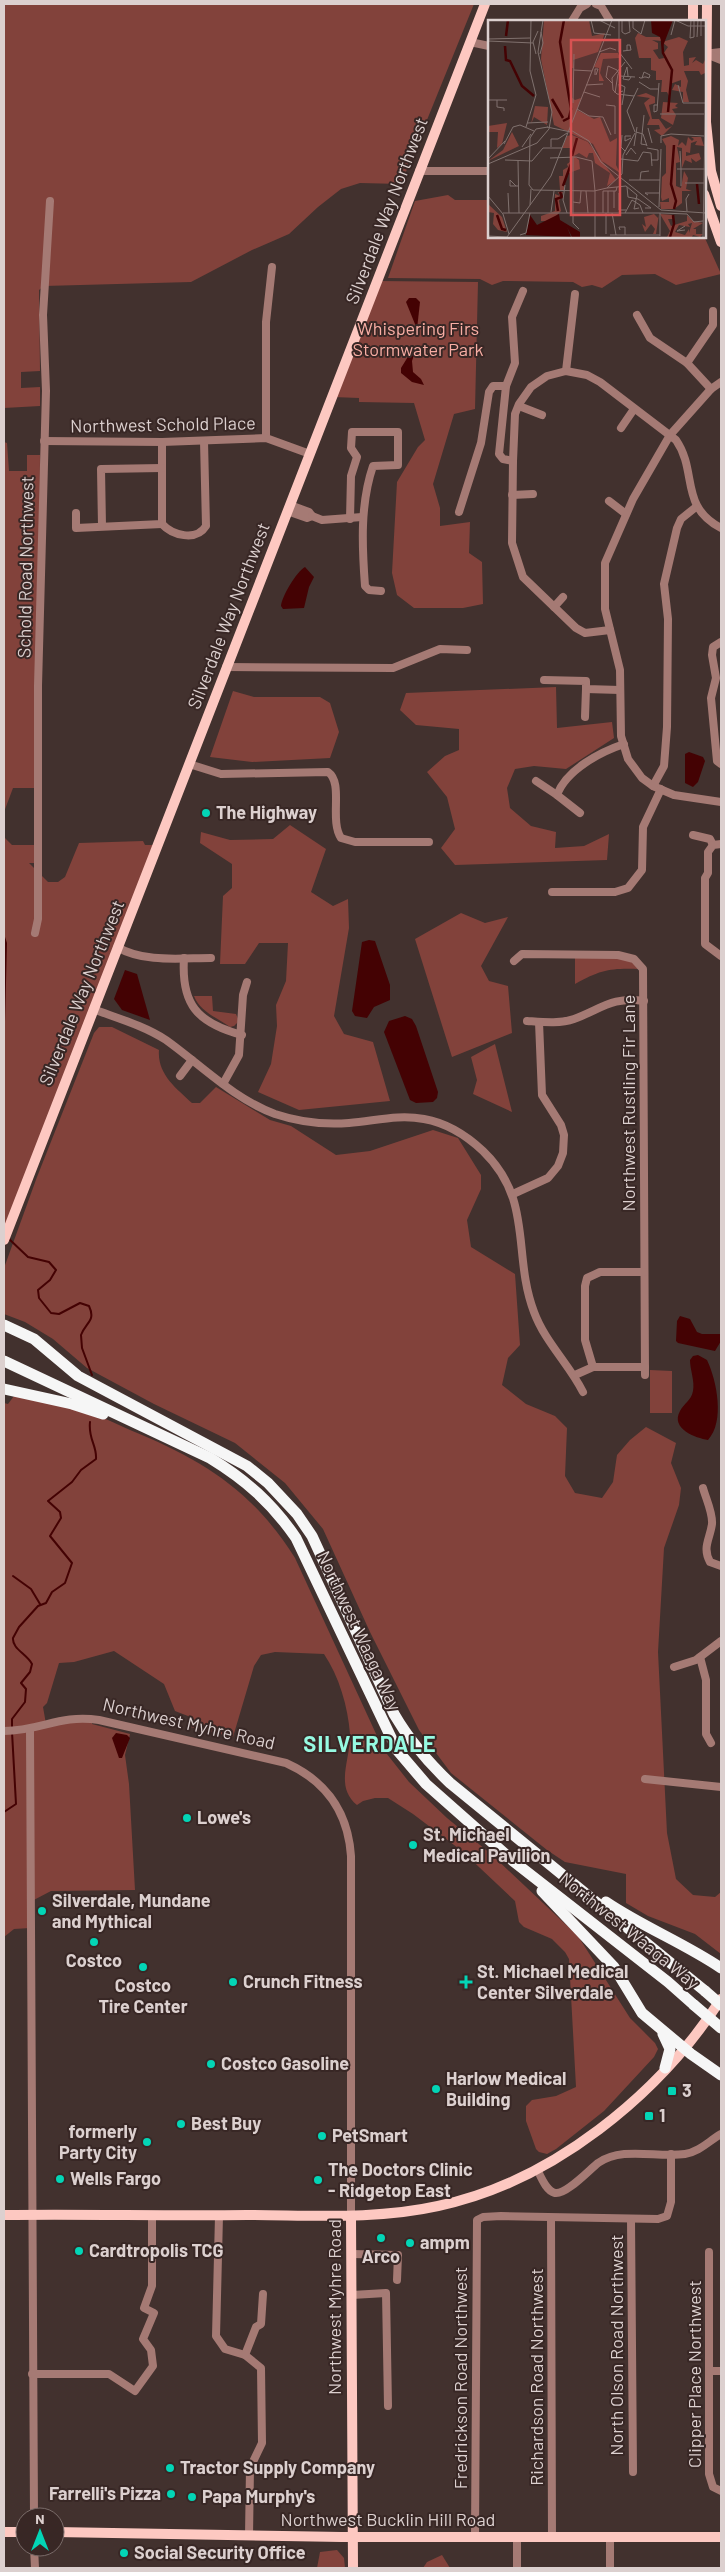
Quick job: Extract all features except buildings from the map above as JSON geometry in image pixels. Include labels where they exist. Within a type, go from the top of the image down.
[{"type":"highway","points":[[4,1325],[34,1339],[78,1376],[186,1434]]},
{"type":"highway","points":[[4,1356],[186,1434]]},
{"type":"highway","points":[[4,1361],[162,1435]]},
{"type":"highway","points":[[4,1388],[72,1404],[162,1435]]},
{"type":"highway","name":"Northwest Waaga Way","points":[[186,1434],[247,1466],[268,1483],[297,1514],[326,1563],[394,1714],[407,1735],[429,1763],[450,1783],[721,2005]]},
{"type":"highway","name":"Northwest Waaga Way","points":[[162,1435],[238,1475],[261,1494],[279,1514],[296,1538],[397,1750],[426,1784],[513,1861],[668,1982],[721,2028]]},
{"type":"highway","points":[[534,1852],[625,1915],[680,1942],[721,1968]]},
{"type":"highway","points":[[513,1861],[614,1966],[636,2005],[659,2029],[721,2075]]},
{"type":"highway","points":[[659,2029],[670,2048],[665,2068]]},
{"type":"main road","name":"Silverdale Way Northwest","points":[[4,1240],[485,4]]},
{"type":"main road","points":[[693,4],[694,20]]},
{"type":"main road","points":[[707,4],[705,106],[711,171],[721,206]]},
{"type":"main road","points":[[705,197],[721,242]]},
{"type":"main road","points":[[4,2215],[351,2216],[441,2206],[502,2186],[537,2169],[582,2141],[610,2120],[684,2049],[721,1998]]},
{"type":"main road","name":"Northwest Myhre Road","points":[[351,2216],[353,2568]]},
{"type":"main road","name":"Northwest Bucklin Hill Road","points":[[65,2532],[353,2537],[721,2538]]},
{"type":"street","points":[[573,20],[580,8],[587,4]]},
{"type":"street","points":[[596,4],[606,13],[610,20]]},
{"type":"street","points":[[470,42],[488,46]]},
{"type":"street","points":[[705,54],[721,52]]},
{"type":"street","points":[[705,54],[721,60]]},
{"type":"street","points":[[419,171],[488,171]]},
{"type":"street","name":"Schold Road Northwest","points":[[36,933],[38,919],[38,686],[46,375],[43,315],[50,201]]},
{"type":"street","points":[[266,438],[266,322],[272,267]]},
{"type":"street","points":[[513,461],[503,460],[499,454],[506,386],[515,363],[512,317],[523,291]]},
{"type":"street","points":[[566,372],[575,294]]},
{"type":"street","points":[[687,363],[713,325],[713,311]]},
{"type":"street","points":[[637,315],[650,338],[687,363],[711,390]]},
{"type":"street","points":[[610,630],[585,633],[576,628],[523,577],[517,563],[512,543],[513,461],[516,414],[531,387],[546,376],[566,372],[587,375],[670,435],[682,448],[696,507],[708,520],[721,528]]},
{"type":"street","points":[[721,382],[711,390],[670,435],[626,514],[605,563],[605,609],[617,648],[624,744],[628,759],[642,778],[657,788],[699,800],[721,802]]},
{"type":"street","points":[[460,512],[481,442],[489,392],[493,386],[506,386]]},
{"type":"street","points":[[519,406],[542,415]]},
{"type":"street","points":[[620,428],[634,409]]},
{"type":"street","points":[[350,519],[351,476],[356,457],[351,448],[352,432],[398,432],[398,465],[372,466],[365,488],[362,517],[364,586],[369,590],[381,590]]},
{"type":"street","name":"Northwest Schold Place","points":[[44,441],[162,442],[266,438],[310,454]]},
{"type":"street","points":[[162,442],[162,524],[169,532],[191,536],[203,530],[206,526],[204,441]]},
{"type":"street","points":[[102,526],[101,469],[162,468]]},
{"type":"street","points":[[512,495],[533,494]]},
{"type":"street","points":[[609,501],[626,514]]},
{"type":"street","points":[[552,892],[615,892],[628,888],[642,870],[643,827],[664,766],[667,727],[668,619],[664,584],[677,528],[681,519],[696,507]]},
{"type":"street","points":[[288,508],[307,518],[312,516],[322,520],[362,517]]},
{"type":"street","points":[[76,513],[76,528],[162,524]]},
{"type":"street","points":[[554,607],[562,598]]},
{"type":"street","points":[[721,642],[713,647],[712,655],[716,678],[711,698],[717,761],[721,764]]},
{"type":"street","points":[[226,667],[392,668],[440,649],[467,650]]},
{"type":"street","points":[[544,680],[586,681],[584,717]]},
{"type":"street","points":[[586,689],[620,690]]},
{"type":"street","points":[[557,795],[560,786],[573,773],[608,749],[624,744]]},
{"type":"street","points":[[189,764],[221,774],[328,772],[335,782],[335,826],[341,838],[355,842],[429,842]]},
{"type":"street","points":[[536,781],[580,813]]},
{"type":"street","points":[[692,835],[710,839],[717,845],[708,852],[708,873],[705,878],[705,944],[721,956]]},
{"type":"street","points":[[117,948],[129,954],[211,958]]},
{"type":"street","name":"Northwest Rustling Fir Lane","points":[[514,961],[522,954],[629,956],[638,962],[643,969],[645,1371],[593,1367]]},
{"type":"street","points":[[184,958],[184,988],[189,1001],[200,1015],[213,1025],[242,1035]]},
{"type":"street","points":[[223,1084],[239,1056],[242,1035],[243,995],[247,982]]},
{"type":"street","points":[[527,1021],[539,1022],[573,1019],[599,1006],[618,1000],[644,1001]]},
{"type":"street","points":[[93,1009],[164,1039],[223,1084],[272,1113],[291,1119],[332,1124],[398,1116],[434,1121],[458,1131],[477,1145],[504,1178],[513,1194],[521,1232],[527,1285],[534,1311],[549,1342],[575,1375],[583,1392]]},
{"type":"street","points":[[513,1194],[548,1178],[558,1166],[563,1153],[564,1135],[561,1125],[542,1094],[539,1022]]},
{"type":"street","points":[[180,1076],[192,1060]]},
{"type":"street","points":[[575,1375],[593,1367],[585,1340],[585,1286],[587,1278],[600,1272],[644,1272]]},
{"type":"street","points":[[703,1488],[712,1522],[705,1544],[706,1554],[710,1562],[721,1566]]},
{"type":"street","points":[[710,1640],[719,1644]]},
{"type":"street","points":[[674,1666],[700,1657],[719,1644]]},
{"type":"street","points":[[700,1657],[706,1680],[706,1734],[711,1743]]},
{"type":"street","name":"Northwest Myhre Road","points":[[4,1730],[30,1730],[64,1719],[89,1718],[280,1761],[311,1777],[336,1803],[346,1824],[351,1856],[351,2216]]},
{"type":"street","points":[[30,1730],[34,2507]]},
{"type":"street","points":[[645,1779],[721,1787]]},
{"type":"street","points":[[537,2169],[550,2190],[558,2193],[566,2190],[611,2156],[692,2152],[721,2134]]},
{"type":"street","points":[[551,2218],[658,2219],[667,2216],[670,2202],[671,2154]]},
{"type":"street","points":[[32,2374],[106,2374],[115,2376],[136,2391],[153,2366],[154,2358],[143,2339],[154,2313],[144,2308],[152,2286],[152,2216]]},
{"type":"street","points":[[218,2216],[216,2336],[225,2349],[245,2355],[261,2368],[262,2443],[250,2468],[249,2536]]},
{"type":"street","name":"Fredrickson Road Northwest","points":[[475,2537],[477,2220],[483,2217],[551,2218]]},
{"type":"street","name":"Richardson Road Northwest","points":[[551,2218],[552,2537]]},
{"type":"street","name":"North Olson Road Northwest","points":[[631,2219],[633,2472]]},
{"type":"street","name":"Clipper Place Northwest","points":[[709,2252],[709,2474],[714,2487],[721,2491]]},
{"type":"street","points":[[352,2254],[398,2255],[397,2280]]},
{"type":"street","points":[[352,2295],[386,2293],[388,2406]]},
{"type":"street","points":[[245,2355],[256,2327],[261,2324],[263,2294]]},
{"type":"street","points":[[709,2371],[721,2371]]},
{"type":"street","points":[[517,2537],[517,2568]]},
{"type":"street","points":[[610,2537],[610,2568]]},
{"type":"green space","points":[[4,4],[474,4],[401,184],[360,183],[341,189],[289,234],[252,250],[191,282],[44,286],[39,290],[40,371],[21,372],[21,388],[40,387],[40,406],[4,408]]},
{"type":"green space","points":[[448,195],[455,200],[488,200],[488,238],[705,238],[721,274],[676,285],[655,274],[622,275],[602,288],[592,285],[582,287],[573,282],[503,281],[492,285],[480,279],[388,278],[415,201]]},
{"type":"green space","name":"Whispering Firs Stormwater Park","points":[[377,281],[478,282],[475,409],[454,414],[433,484],[440,508],[440,526],[470,522],[469,553],[482,562],[483,604],[463,608],[414,608],[397,595],[392,573],[397,482],[418,447],[425,440],[414,403],[359,402],[359,398],[333,397]]},
{"type":"green space","points":[[4,442],[7,443],[9,471],[27,471],[27,455],[40,455],[39,604],[36,605],[41,606],[38,788],[13,788],[4,812]]},
{"type":"green space","points":[[556,687],[557,728],[612,722],[614,738],[566,769],[534,766],[515,769],[507,788],[510,808],[531,826],[556,832],[555,848],[584,846],[609,834],[607,860],[455,865],[441,848],[455,829],[447,797],[427,772],[445,756],[459,750],[459,729],[416,725],[400,710],[406,693]]},
{"type":"green space","points":[[233,691],[254,697],[320,697],[330,703],[339,732],[330,758],[252,762],[210,757]]},
{"type":"green space","points":[[4,812],[5,838],[12,845],[38,845],[38,863],[29,863],[48,882],[58,882],[65,877],[79,843],[143,841],[145,845],[157,845],[4,1240]]},
{"type":"green space","points":[[290,825],[326,849],[311,892],[333,906],[348,899],[349,928],[334,1016],[344,1034],[373,1042],[390,1101],[299,1110],[258,1092],[271,1064],[277,1026],[276,1005],[286,981],[288,943],[259,943],[245,964],[220,964],[223,896],[232,888],[232,864],[200,843],[201,832],[230,840],[273,839]]},
{"type":"green space","points":[[461,913],[485,923],[508,917],[481,966],[489,981],[508,986],[512,1033],[452,1057],[415,939]]},
{"type":"green space","points":[[575,955],[629,956],[641,969],[607,970],[575,984]]},
{"type":"green space","points":[[194,996],[212,996],[213,1011],[236,1014],[239,1021],[230,1027],[200,1006]]},
{"type":"green space","points":[[99,1027],[112,1027],[159,1050],[159,1059],[164,1073],[174,1086],[192,1103],[200,1103],[216,1087],[270,1120],[291,1126],[336,1155],[370,1151],[433,1130],[458,1138],[481,1175],[481,1189],[467,1220],[471,1247],[515,1274],[520,1345],[508,1358],[502,1385],[526,1404],[555,1416],[567,1428],[565,1476],[575,1493],[602,1498],[613,1482],[617,1455],[630,1440],[646,1427],[676,1443],[671,1463],[681,1488],[679,1505],[664,1548],[658,1652],[667,1833],[676,1879],[693,1895],[715,1897],[721,1892],[721,1954],[695,1934],[648,1916],[626,1903],[626,1874],[565,1862],[547,1850],[451,1773],[419,1730],[370,1632],[323,1529],[285,1483],[235,1443],[154,1404],[87,1368],[53,1339],[25,1322],[4,1314],[4,1268],[37,1177],[94,1033]]},
{"type":"green space","points":[[495,1044],[512,1112],[473,1094],[477,1080],[471,1057]]},
{"type":"green space","points":[[650,1370],[672,1371],[672,1413],[650,1413]]},
{"type":"green space","points":[[14,1396],[73,1408],[106,1419],[181,1453],[224,1480],[243,1496],[279,1534],[295,1558],[383,1749],[409,1782],[447,1818],[491,1854],[578,1936],[630,2018],[655,2043],[658,2049],[654,2057],[604,2111],[556,2149],[547,2154],[536,2149],[526,2121],[526,2106],[532,2100],[556,2096],[576,2087],[569,1959],[552,1939],[524,1927],[519,1922],[515,1901],[462,1851],[413,1814],[388,1798],[375,1798],[363,1801],[357,1805],[350,1798],[345,1781],[350,1743],[347,1713],[342,1692],[324,1654],[275,1652],[261,1655],[254,1666],[233,1737],[190,1727],[188,1716],[175,1711],[164,1684],[114,1651],[74,1662],[59,1663],[47,1703],[43,1707],[46,1724],[92,1719],[92,1724],[130,1734],[125,1755],[129,1784],[135,1890],[51,1891],[30,1902],[30,1928],[14,1929],[4,1937],[4,1403],[8,1404]]},
{"type":"green space","points":[[337,2550],[344,2558],[345,2568],[317,2568],[320,2552]]},
{"type":"green space","points":[[442,2555],[450,2568],[423,2568],[427,2562]]},
{"type":"shaded area","points":[[409,298],[416,298],[420,302],[417,329],[406,302]]},
{"type":"shaded area","points":[[414,347],[416,349],[412,361],[413,372],[421,379],[424,385],[412,382],[401,373],[401,368]]},
{"type":"shaded area","points":[[305,567],[314,577],[309,587],[304,608],[283,609],[281,606],[287,590],[294,578]]},
{"type":"shaded area","points":[[689,752],[703,757],[705,761],[698,782],[693,787],[685,783],[685,754]]},
{"type":"shaded area","points":[[375,941],[390,985],[390,1000],[374,1007],[367,1018],[355,1016],[352,1011],[362,942]]},
{"type":"shaded area","points":[[125,970],[137,974],[150,1020],[122,1010],[114,999]]},
{"type":"shaded area","points":[[405,1016],[412,1019],[416,1026],[438,1092],[437,1098],[433,1102],[416,1103],[410,1100],[384,1032],[389,1021]]},
{"type":"shaded area","points":[[680,1316],[690,1319],[697,1332],[702,1334],[720,1334],[721,1341],[715,1351],[676,1341],[677,1321]]},
{"type":"shaded area","points":[[698,1355],[707,1360],[711,1369],[718,1401],[716,1423],[708,1440],[691,1435],[681,1428],[678,1423],[680,1411],[691,1397],[693,1391],[690,1360],[693,1356]]},
{"type":"shaded area","points":[[116,1733],[127,1735],[130,1738],[122,1758],[119,1758],[112,1738]]},
{"type":"waterway","points":[[4,937],[6,943],[4,1022]]},
{"type":"waterway","points":[[4,1032],[4,1040]]},
{"type":"waterway","points":[[8,1238],[28,1257],[49,1262],[56,1270],[50,1280],[38,1290],[39,1298],[51,1313],[59,1314],[80,1303],[89,1306],[91,1318],[81,1335],[82,1348],[92,1375]]},
{"type":"waterway","points":[[12,1727],[12,1719],[25,1702],[26,1689],[21,1683],[30,1672],[32,1664],[17,1648],[13,1638],[19,1627],[38,1606],[46,1603],[52,1592],[65,1583],[72,1563],[50,1536],[61,1518],[60,1512],[48,1501],[72,1482],[81,1470],[96,1459],[90,1433],[90,1422]]},
{"type":"waterway","points":[[13,1576],[31,1589],[40,1604]]},
{"type":"waterway","points":[[4,1812],[16,1804],[12,1732]]},
{"type":"place","name":"The Highway","points":[[206,813]]},
{"type":"place","name":"Lowe's","points":[[187,1818]]},
{"type":"place","name":"St. Michael Medical Pavilion","points":[[413,1845]]},
{"type":"place","name":"Silverdale, Mundane and Mythical","points":[[42,1911]]},
{"type":"place","name":"Costco","points":[[94,1942]]},
{"type":"place","name":"Costco Tire Center","points":[[143,1967]]},
{"type":"place","name":"Crunch Fitness","points":[[233,1982]]},
{"type":"place","name":"St. Michael Medical Center Silverdale","points":[[466,1982]]},
{"type":"place","name":"Costco Gasoline","points":[[211,2064]]},
{"type":"place","name":"Harlow Medical Building","points":[[436,2089]]},
{"type":"place","name":"3","points":[[672,2091]]},
{"type":"place","name":"1","points":[[649,2116]]},
{"type":"place","name":"Best Buy","points":[[181,2124]]},
{"type":"place","name":"PetSmart","points":[[322,2136]]},
{"type":"place","name":"formerly Party City","points":[[147,2142]]},
{"type":"place","name":"Wells Fargo","points":[[60,2179]]},
{"type":"place","name":"The Doctors Clinic - Ridgetop East","points":[[318,2180]]},
{"type":"place","name":"Arco","points":[[381,2238]]},
{"type":"place","name":"ampm","points":[[410,2243]]},
{"type":"place","name":"Cardtropolis TCG","points":[[79,2251]]},
{"type":"place","name":"Tractor Supply Company","points":[[170,2468]]},
{"type":"place","name":"Farrelli's Pizza","points":[[171,2494]]},
{"type":"place","name":"Papa Murphy's","points":[[192,2497]]},
{"type":"place","name":"Social Security Office","points":[[124,2553]]},
{"type":"district","name":"SILVERDALE","points":[[370,1744]]}]
